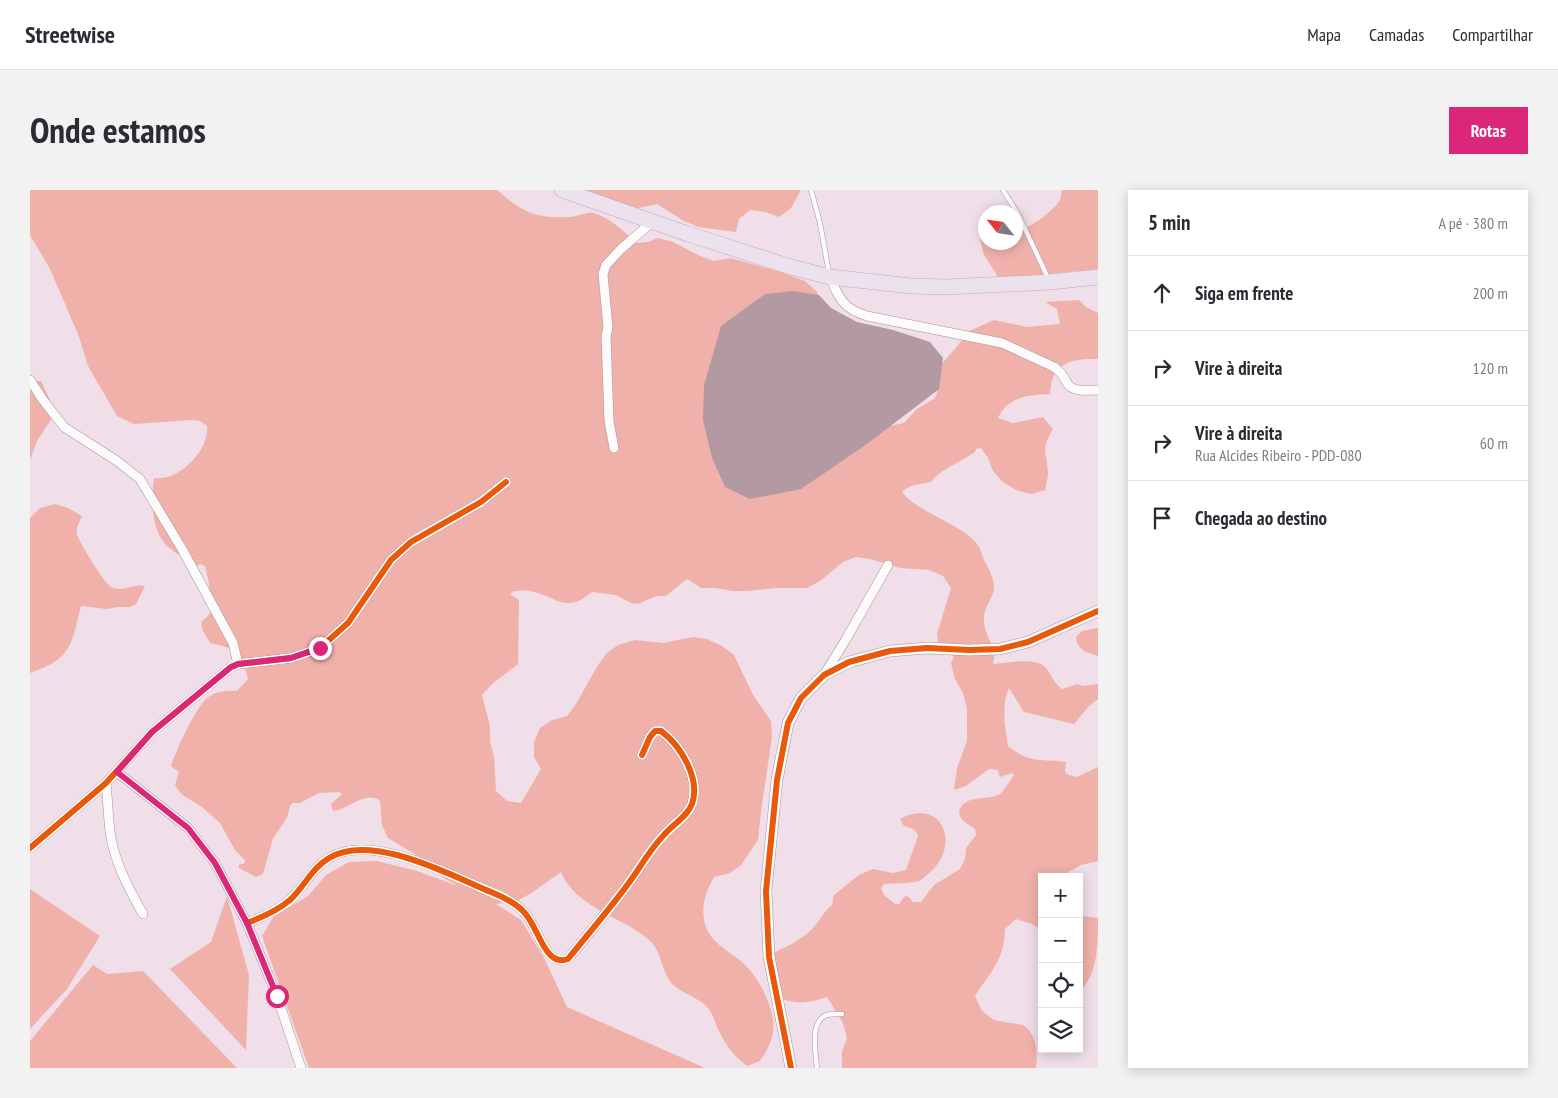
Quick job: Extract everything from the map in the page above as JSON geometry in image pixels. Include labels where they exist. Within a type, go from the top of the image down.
[{"type":"highway","points":[[562,190],[652,222],[791,267],[830,277],[911,286],[946,287],[1050,282],[1098,277]]},
{"type":"street","points":[[614,448],[609,421],[606,336],[608,328],[602,274],[611,258],[652,222]]},
{"type":"street","points":[[830,277],[836,293],[843,303],[854,312],[1002,343],[1054,367],[1062,373],[1068,385],[1073,389],[1098,390]]},
{"type":"street","points":[[30,380],[64,427],[117,461],[140,480],[182,548],[233,643],[238,664]]},
{"type":"street","points":[[30,848],[106,783],[152,732],[231,667],[238,664],[291,658],[320,648],[348,623],[391,560],[411,542],[481,502],[506,482]]},
{"type":"street","points":[[791,1068],[769,957],[766,891],[777,780],[788,722],[801,698],[824,675],[888,565]]},
{"type":"street","points":[[824,675],[849,662],[890,651],[927,648],[1000,649],[1028,642],[1098,611]]},
{"type":"street","points":[[247,923],[269,915],[291,899],[309,876],[329,858],[350,850],[374,850],[414,860],[498,895],[523,911],[535,926],[548,953],[553,959],[561,962],[568,959],[628,885],[659,840],[686,814],[692,803],[694,793],[691,772],[682,751],[668,736],[661,731],[655,731],[650,737],[642,755]]},
{"type":"street","points":[[117,772],[188,828],[215,863],[247,923],[277,996],[301,1068]]},
{"type":"street","points":[[106,783],[111,839],[123,874],[144,914]]},
{"type":"lane","points":[[811,190],[820,223],[830,277]]},
{"type":"lane","points":[[1003,190],[1018,214],[1050,282]]},
{"type":"lane","points":[[817,1068],[816,1027],[821,1019],[828,1015],[842,1014]]},
{"type":"shaded area","points":[[30,190],[497,190],[522,209],[539,215],[570,217],[593,213],[611,221],[637,243],[648,242],[658,238],[673,242],[714,261],[730,258],[781,272],[805,281],[817,292],[821,309],[890,426],[904,423],[917,409],[934,399],[937,394],[940,366],[965,337],[965,333],[994,320],[1027,327],[1060,324],[1057,309],[1045,302],[1079,300],[1086,307],[1098,313],[1098,359],[1071,361],[1064,365],[1054,375],[1050,394],[1020,398],[1008,405],[998,418],[1013,423],[1043,417],[1053,429],[1045,447],[1048,473],[1045,490],[1031,494],[1016,490],[1003,482],[993,471],[988,458],[981,448],[976,449],[975,452],[946,469],[931,482],[911,486],[902,491],[916,505],[960,530],[980,548],[994,584],[994,591],[984,616],[985,629],[992,646],[993,664],[1028,661],[1041,664],[1048,670],[1056,684],[1062,689],[1077,684],[1083,686],[1098,684],[1098,699],[1089,706],[1074,724],[1024,712],[1009,688],[1005,702],[1004,717],[1008,746],[1016,752],[1036,760],[1066,762],[1066,774],[1077,777],[1098,767],[1098,861],[1081,865],[1066,873],[1038,873],[1038,928],[1032,924],[1016,919],[1005,929],[1002,949],[996,965],[975,996],[982,1011],[994,1020],[1023,1025],[1028,1029],[1036,1045],[1036,1068],[842,1068],[842,1052],[847,1038],[843,1023],[827,997],[804,1002],[793,1002],[780,998],[771,954],[803,937],[815,926],[832,905],[834,895],[859,875],[873,869],[893,873],[906,870],[918,836],[915,830],[903,825],[900,819],[915,814],[928,814],[937,820],[943,829],[946,840],[944,852],[938,864],[921,880],[884,884],[881,888],[884,895],[895,904],[899,904],[905,896],[909,897],[913,902],[921,902],[934,885],[960,869],[965,859],[966,848],[976,835],[975,829],[963,821],[960,816],[960,809],[963,804],[968,801],[1000,794],[1014,775],[1012,773],[1000,777],[998,770],[989,769],[966,786],[954,790],[957,768],[967,741],[967,709],[951,663],[954,657],[939,648],[937,634],[951,588],[943,576],[929,570],[900,568],[856,557],[843,562],[820,581],[807,588],[732,591],[701,588],[687,579],[666,596],[656,596],[638,604],[631,603],[616,595],[592,592],[583,599],[568,603],[530,591],[514,591],[510,594],[519,600],[518,664],[492,684],[482,695],[490,726],[496,791],[507,801],[521,803],[541,769],[534,757],[534,742],[540,728],[552,720],[567,716],[598,665],[607,653],[618,645],[635,640],[663,643],[693,637],[707,639],[722,646],[734,655],[753,695],[771,721],[772,737],[758,840],[741,865],[730,873],[714,877],[707,891],[703,913],[706,928],[710,935],[751,971],[762,987],[770,1006],[774,1025],[773,1033],[768,1048],[760,1061],[747,1066],[739,1059],[725,1043],[711,1012],[706,1006],[677,988],[669,980],[656,948],[652,943],[637,931],[588,903],[568,884],[561,872],[519,900],[496,904],[521,920],[544,958],[567,1007],[705,1068],[309,1068],[262,936],[274,916],[308,896],[326,875],[349,862],[377,861],[417,871],[458,886],[444,878],[423,859],[388,838],[382,825],[380,801],[375,798],[363,799],[334,811],[331,804],[342,794],[339,792],[319,793],[300,803],[292,803],[287,818],[273,838],[263,874],[256,877],[239,868],[239,865],[245,863],[245,860],[235,850],[220,823],[202,807],[181,794],[175,785],[179,772],[171,766],[196,713],[208,697],[224,691],[237,691],[248,679],[243,663],[236,653],[226,647],[210,643],[203,631],[201,622],[212,610],[205,566],[200,564],[195,567],[167,546],[158,532],[153,514],[154,478],[164,478],[173,475],[191,462],[204,444],[207,426],[200,421],[192,420],[134,424],[117,416],[88,366],[78,334],[50,269],[30,235]]},
{"type":"shaded area","points":[[576,190],[801,190],[791,208],[779,217],[765,212],[750,210],[739,219],[736,232],[698,227],[684,221],[657,204],[630,210]]},
{"type":"shaded area","points":[[1062,190],[1098,190],[1098,278],[1090,273],[1076,271],[1000,280],[983,250],[1023,250],[1023,228],[1039,220],[1061,198]]},
{"type":"shaded area","points":[[30,381],[41,381],[50,400],[52,418],[37,441],[30,460]]},
{"type":"shaded area","points":[[55,504],[68,508],[82,516],[77,528],[77,535],[98,571],[111,587],[119,589],[145,586],[136,604],[130,607],[107,609],[81,606],[75,631],[68,648],[55,662],[30,673],[30,518],[40,508]]},
{"type":"shaded area","points":[[1098,628],[1098,656],[1081,648],[1076,637],[1082,631]]},
{"type":"shaded area","points":[[30,889],[100,936],[67,989],[30,1029]]},
{"type":"shaded area","points":[[227,896],[249,975],[246,1050],[170,969],[211,942]]},
{"type":"shaded area","points":[[1083,916],[1098,918],[1094,965],[1083,988]]},
{"type":"shaded area","points":[[93,965],[107,974],[143,971],[237,1068],[30,1068],[30,1041]]},
{"type":"building","points":[[793,291],[819,295],[831,308],[857,322],[893,330],[930,342],[943,358],[939,389],[867,444],[801,489],[750,499],[725,487],[712,458],[703,420],[704,385],[721,326],[765,294]]},
{"type":"cycle path","points":[[30,848],[106,783],[152,732],[231,667],[238,664],[291,658],[320,648],[348,623],[391,560],[411,542],[481,502],[506,482]]},
{"type":"cycle path","points":[[791,1068],[769,957],[766,891],[777,780],[788,723],[801,698],[824,675],[849,662],[890,651],[927,648],[1000,649],[1028,642],[1098,611]]},
{"type":"cycle path","points":[[247,923],[270,913],[290,900],[313,872],[329,858],[346,851],[366,850],[388,853],[433,867],[508,900],[520,908],[529,918],[547,952],[560,960],[568,959],[621,894],[654,846],[687,813],[692,804],[694,784],[691,773],[682,753],[668,737],[661,731],[655,731],[650,737],[642,755]]},
{"type":"route","points":[[277,996],[247,923],[215,863],[188,828],[117,772],[152,732],[231,667],[238,664],[291,658],[320,648]]}]
